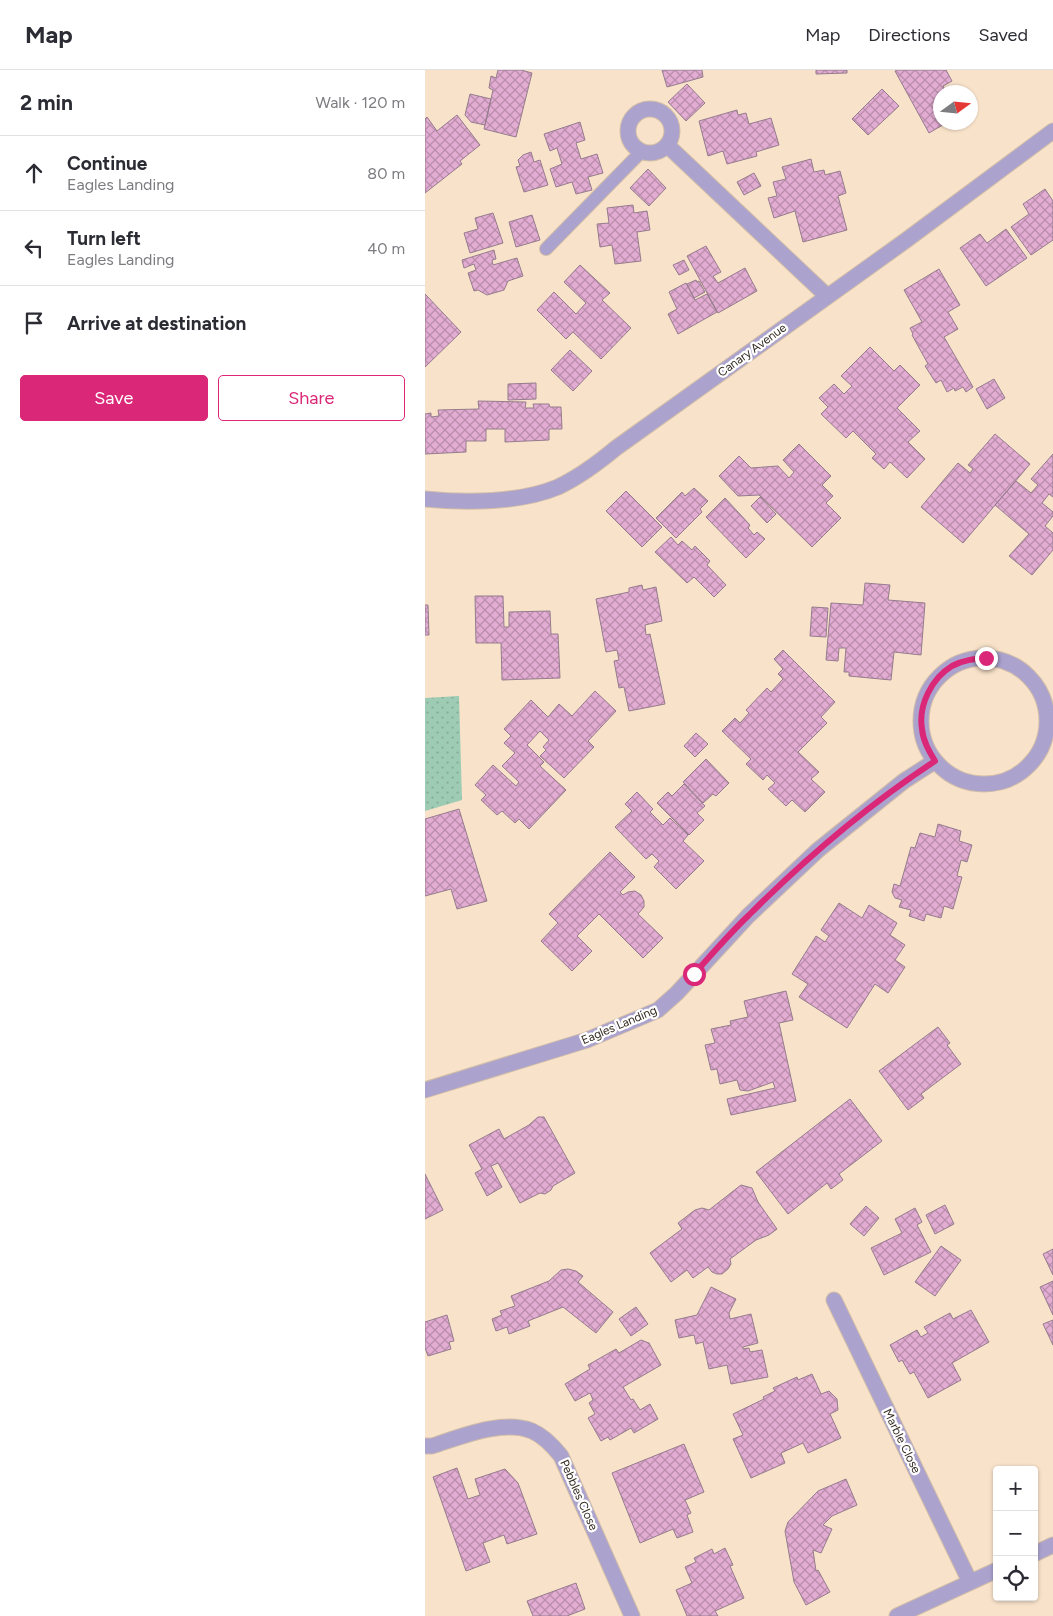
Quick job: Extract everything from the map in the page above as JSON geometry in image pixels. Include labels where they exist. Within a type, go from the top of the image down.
[{"type":"street","points":[[649,108],[664,113],[672,129],[667,145],[660,151],[642,152],[634,146],[629,138],[628,128],[635,114],[649,108]]},
{"type":"street","name":"Canary Avenue","points":[[425,499],[443,501],[524,497],[559,486],[595,466],[1053,131]]},
{"type":"street","points":[[667,145],[827,296]]},
{"type":"street","points":[[986,658],[1004,661],[1020,669],[1033,681],[1042,696],[1047,714],[1046,732],[1041,749],[1031,764],[1016,775],[1000,782],[982,784],[965,781],[948,773],[935,761],[926,745],[921,728],[922,710],[933,685],[952,666],[968,660],[986,658]]},
{"type":"street","name":"Eagles Landing","points":[[425,1090],[587,1040],[657,1010],[677,993],[748,916],[818,850],[904,781],[935,761]]},
{"type":"street","name":"Marble Close","points":[[834,1300],[970,1582]]},
{"type":"street","name":"Pebbles Close","points":[[425,1446],[432,1446],[487,1429],[513,1426],[532,1431],[550,1443],[561,1456],[632,1616]]},
{"type":"street","points":[[1038,1552],[1053,1545]]},
{"type":"street","points":[[897,1616],[993,1572]]},
{"type":"lane","points":[[546,249],[642,152]]},
{"type":"green space","points":[[459,696],[462,800],[425,811],[425,698]]},
{"type":"building","points":[[498,70],[521,70],[532,73],[516,137],[484,129],[493,90],[489,88],[491,76],[496,78]]},
{"type":"building","points":[[662,70],[702,70],[703,77],[667,87]]},
{"type":"building","points":[[816,70],[847,70],[847,73],[816,74]]},
{"type":"building","points":[[946,70],[952,81],[945,85],[933,85],[934,130],[929,133],[895,71]]},
{"type":"building","points":[[687,84],[705,103],[686,121],[668,102]]},
{"type":"building","points":[[882,89],[899,106],[868,135],[852,119]]},
{"type":"building","points":[[470,94],[491,99],[485,125],[471,122],[465,115]]},
{"type":"building","points":[[737,110],[738,115],[746,113],[749,124],[771,118],[779,145],[756,152],[757,156],[727,164],[723,151],[708,156],[699,121]]},
{"type":"building","points":[[457,115],[480,145],[460,161],[462,164],[425,193],[425,119],[427,117],[437,131]]},
{"type":"building","points":[[580,122],[585,140],[576,143],[581,159],[597,154],[603,173],[588,177],[592,190],[576,194],[572,182],[556,187],[550,169],[562,164],[557,148],[550,151],[544,134]]},
{"type":"building","points":[[531,152],[534,162],[540,160],[548,185],[524,192],[516,167],[520,166],[518,160],[523,155]]},
{"type":"building","points":[[811,159],[814,172],[824,170],[825,175],[840,171],[846,193],[838,196],[847,230],[803,242],[795,211],[774,218],[768,198],[777,196],[773,182],[786,179],[782,167]]},
{"type":"building","points":[[648,169],[666,188],[649,206],[630,188]]},
{"type":"building","points":[[754,173],[761,186],[744,195],[737,182]]},
{"type":"building","points":[[1045,189],[1053,201],[1053,240],[1031,255],[1011,227],[1029,214],[1023,204]]},
{"type":"building","points":[[633,205],[634,213],[647,211],[650,230],[637,232],[641,261],[615,264],[612,245],[600,247],[597,224],[609,223],[607,208]]},
{"type":"building","points":[[493,213],[503,243],[470,253],[464,233],[478,229],[475,218]]},
{"type":"building","points":[[532,215],[540,240],[516,247],[509,222]]},
{"type":"building","points":[[1006,229],[1027,258],[986,286],[960,248],[980,234],[987,243]]},
{"type":"building","points":[[706,246],[721,272],[713,276],[718,283],[745,268],[757,291],[718,313],[687,256]]},
{"type":"building","points":[[494,250],[496,259],[492,260],[493,265],[517,258],[523,276],[508,281],[504,290],[487,295],[478,290],[474,291],[468,273],[476,270],[474,264],[464,268],[462,260]]},
{"type":"building","points":[[684,260],[689,270],[679,275],[673,265]]},
{"type":"building","points":[[580,265],[610,293],[602,300],[631,328],[601,359],[573,332],[566,339],[537,310],[554,292],[576,314],[586,303],[564,282]]},
{"type":"building","points":[[939,269],[960,305],[948,312],[958,329],[944,337],[973,387],[966,392],[963,387],[955,391],[954,388],[947,392],[941,380],[936,383],[925,366],[928,364],[910,328],[922,322],[904,290]]},
{"type":"building","points":[[696,280],[697,282],[699,281],[705,292],[694,298],[687,284]]},
{"type":"building","points":[[686,283],[695,300],[707,294],[717,312],[678,334],[668,314],[677,309],[669,292]]},
{"type":"building","points":[[425,294],[461,332],[425,367]]},
{"type":"building","points":[[870,347],[894,371],[900,365],[920,385],[897,408],[920,431],[908,442],[925,459],[907,478],[890,462],[884,469],[872,458],[876,454],[853,431],[846,438],[821,414],[828,407],[819,398],[834,384],[844,394],[852,386],[841,376]]},
{"type":"building","points":[[570,350],[592,371],[573,391],[551,370]]},
{"type":"building","points":[[994,379],[1005,398],[987,409],[976,389]]},
{"type":"building","points":[[536,383],[536,399],[508,400],[508,384]]},
{"type":"building","points":[[478,401],[526,402],[525,408],[534,408],[533,404],[549,404],[550,407],[561,407],[562,429],[549,429],[549,440],[505,442],[505,429],[486,429],[486,441],[466,441],[466,452],[425,454],[425,414],[431,413],[431,417],[439,416],[438,410],[479,409]]},
{"type":"building","points":[[995,434],[1030,464],[963,543],[921,507],[958,463],[970,473],[973,469],[968,465]]},
{"type":"building","points":[[799,444],[831,476],[822,485],[833,496],[826,503],[841,518],[812,547],[759,495],[738,496],[719,476],[739,456],[751,468],[778,466],[789,478],[794,472],[783,460]]},
{"type":"building","points":[[1053,454],[1053,497],[1049,494],[1042,503],[1053,512],[1053,516],[1045,526],[1053,533],[1053,550],[1032,575],[1009,556],[1029,534],[995,505],[1016,481],[1031,493],[1038,485],[1031,479]]},
{"type":"building","points":[[694,488],[708,501],[700,509],[702,512],[676,538],[656,518],[682,492],[685,496]]},
{"type":"building","points":[[626,491],[662,527],[642,547],[606,511]]},
{"type":"building","points":[[760,497],[776,514],[767,523],[751,506]]},
{"type":"building","points":[[725,498],[750,525],[748,528],[754,535],[757,532],[765,539],[746,558],[706,517]]},
{"type":"building","points":[[671,537],[678,545],[682,541],[692,550],[695,546],[710,561],[707,565],[726,585],[714,597],[694,577],[687,583],[655,552]]},
{"type":"building","points":[[865,583],[890,585],[888,600],[925,603],[921,655],[894,652],[891,680],[849,676],[849,672],[844,672],[846,648],[839,648],[838,661],[826,660],[831,603],[863,605]]},
{"type":"building","points":[[642,585],[643,590],[656,587],[662,621],[645,625],[646,635],[650,634],[665,704],[629,711],[624,687],[619,688],[614,661],[619,660],[617,650],[606,652],[596,599],[629,592],[629,588]]},
{"type":"building","points":[[475,596],[503,596],[504,627],[509,627],[509,612],[550,611],[551,634],[558,634],[560,678],[502,680],[501,643],[476,643]]},
{"type":"building","points":[[425,605],[428,605],[429,635],[425,635]]},
{"type":"building","points":[[812,607],[828,608],[826,637],[810,636]]},
{"type":"building","points":[[783,650],[835,702],[821,717],[827,723],[798,752],[819,772],[811,779],[825,792],[805,812],[792,800],[786,806],[768,789],[775,783],[767,775],[763,780],[746,764],[751,759],[722,731],[735,718],[740,723],[749,713],[746,710],[767,688],[771,692],[783,679],[778,674],[783,669],[774,659]]},
{"type":"building","points":[[595,691],[616,711],[588,741],[594,747],[564,778],[540,756],[546,750],[543,747],[549,740],[540,731],[527,745],[544,762],[540,766],[566,790],[529,829],[519,819],[515,823],[502,811],[497,815],[481,800],[486,795],[475,785],[493,765],[516,786],[519,782],[502,766],[515,753],[504,743],[511,736],[504,729],[531,700],[548,717],[559,704],[572,716]]},
{"type":"building","points":[[696,733],[708,744],[695,757],[684,746]]},
{"type":"building","points":[[706,759],[729,783],[716,796],[713,794],[703,803],[683,782]]},
{"type":"building","points":[[684,784],[705,806],[697,813],[704,820],[689,835],[657,803],[668,792],[672,796]]},
{"type":"building","points":[[637,792],[653,809],[650,812],[663,825],[670,818],[688,835],[683,841],[704,861],[676,889],[654,867],[659,861],[652,854],[646,859],[615,827],[632,811],[625,804]]},
{"type":"building","points":[[459,809],[487,901],[457,909],[451,889],[425,896],[425,819]]},
{"type":"building","points":[[938,824],[961,831],[959,841],[972,845],[967,862],[961,860],[957,876],[962,877],[953,909],[944,906],[941,918],[926,914],[924,921],[909,916],[911,910],[899,907],[902,900],[895,898],[892,892],[894,884],[900,886],[911,847],[915,848],[920,833],[935,837]]},
{"type":"building","points":[[610,852],[635,877],[620,892],[623,895],[635,891],[641,895],[644,907],[638,914],[663,938],[643,958],[599,914],[577,936],[592,951],[572,971],[541,941],[558,923],[549,914]]},
{"type":"building","points":[[839,903],[862,918],[869,905],[897,923],[890,935],[905,945],[895,960],[905,967],[888,993],[875,984],[847,1028],[799,997],[808,984],[792,974],[816,936],[825,942],[829,936],[821,930]]},
{"type":"building","points":[[786,991],[793,1020],[779,1023],[796,1101],[731,1115],[727,1099],[775,1088],[773,1082],[748,1091],[740,1090],[737,1080],[720,1084],[717,1069],[711,1070],[705,1045],[715,1043],[711,1029],[731,1025],[730,1021],[748,1017],[744,1001]]},
{"type":"building","points":[[938,1027],[950,1043],[947,1045],[961,1064],[921,1094],[924,1098],[908,1110],[879,1071]]},
{"type":"building","points":[[850,1099],[882,1141],[839,1174],[843,1180],[831,1189],[827,1183],[788,1214],[756,1172]]},
{"type":"building","points":[[538,1117],[544,1117],[575,1173],[553,1186],[545,1194],[540,1193],[520,1203],[498,1163],[491,1166],[502,1187],[487,1196],[475,1173],[482,1169],[469,1145],[499,1129],[504,1139],[529,1125]]},
{"type":"building","points":[[425,1174],[443,1210],[425,1219]]},
{"type":"building","points":[[741,1185],[752,1188],[758,1202],[777,1229],[769,1235],[756,1240],[730,1259],[731,1264],[722,1274],[712,1272],[708,1267],[693,1278],[687,1270],[671,1282],[650,1253],[682,1229],[678,1223],[695,1210],[702,1208],[709,1210]]},
{"type":"building","points":[[945,1205],[954,1224],[935,1234],[926,1215]]},
{"type":"building","points":[[866,1206],[879,1218],[864,1236],[850,1224]]},
{"type":"building","points":[[915,1208],[922,1222],[917,1225],[931,1252],[884,1275],[871,1248],[902,1233],[895,1219]]},
{"type":"building","points":[[941,1246],[961,1260],[935,1296],[915,1282]]},
{"type":"building","points":[[1053,1249],[1053,1275],[1043,1254]]},
{"type":"building","points":[[561,1270],[576,1271],[583,1276],[578,1282],[613,1312],[596,1333],[563,1307],[528,1321],[530,1326],[509,1334],[507,1327],[496,1331],[492,1319],[502,1315],[500,1311],[515,1306],[511,1296],[549,1281]]},
{"type":"building","points":[[1053,1281],[1053,1315],[1040,1287]]},
{"type":"building","points":[[711,1287],[736,1299],[729,1313],[730,1319],[751,1314],[758,1343],[743,1347],[743,1349],[749,1348],[750,1352],[762,1350],[768,1377],[731,1384],[727,1365],[709,1369],[703,1342],[696,1344],[694,1335],[679,1338],[675,1320],[697,1315]]},
{"type":"building","points":[[636,1307],[648,1324],[631,1336],[619,1319]]},
{"type":"building","points":[[971,1310],[989,1342],[952,1363],[961,1380],[928,1398],[914,1372],[910,1374],[902,1360],[899,1362],[890,1345],[917,1330],[921,1337],[928,1333],[924,1327],[950,1313],[953,1319]]},
{"type":"building","points":[[447,1315],[454,1341],[449,1342],[451,1349],[428,1356],[425,1348],[425,1322]]},
{"type":"building","points":[[1053,1320],[1053,1345],[1043,1324]]},
{"type":"building","points":[[641,1340],[649,1343],[661,1365],[623,1387],[640,1410],[650,1404],[658,1419],[634,1433],[631,1428],[610,1440],[608,1437],[601,1441],[588,1418],[595,1414],[589,1403],[593,1400],[590,1393],[575,1401],[565,1384],[590,1369],[588,1365],[616,1349],[619,1353]]},
{"type":"building","points":[[812,1374],[821,1394],[829,1391],[837,1399],[838,1410],[830,1414],[841,1438],[808,1453],[803,1443],[781,1453],[785,1463],[751,1478],[733,1439],[743,1435],[733,1414],[764,1399],[763,1397],[775,1391],[773,1388],[797,1377],[798,1380]]},
{"type":"building","points":[[684,1444],[704,1492],[685,1500],[691,1513],[687,1515],[693,1532],[677,1538],[673,1529],[640,1543],[612,1473]]},
{"type":"building","points":[[457,1468],[468,1499],[480,1495],[475,1479],[505,1469],[518,1483],[537,1534],[507,1544],[504,1535],[483,1543],[490,1562],[466,1571],[433,1477]]},
{"type":"building","points":[[846,1479],[857,1505],[832,1516],[823,1525],[832,1529],[821,1553],[813,1550],[816,1571],[818,1570],[830,1592],[806,1605],[794,1582],[785,1531],[788,1522],[818,1491]]},
{"type":"building","points":[[725,1548],[733,1565],[730,1566],[744,1598],[715,1611],[718,1616],[687,1616],[676,1590],[692,1583],[685,1567],[696,1562],[694,1558],[712,1549],[714,1554]]},
{"type":"building","points":[[576,1583],[585,1609],[567,1616],[533,1616],[527,1601]]},
{"type":"route","points":[[694,974],[748,916],[818,850],[904,781],[935,761],[926,745],[921,728],[922,710],[928,693],[938,678],[952,666],[968,660],[986,658]]}]
